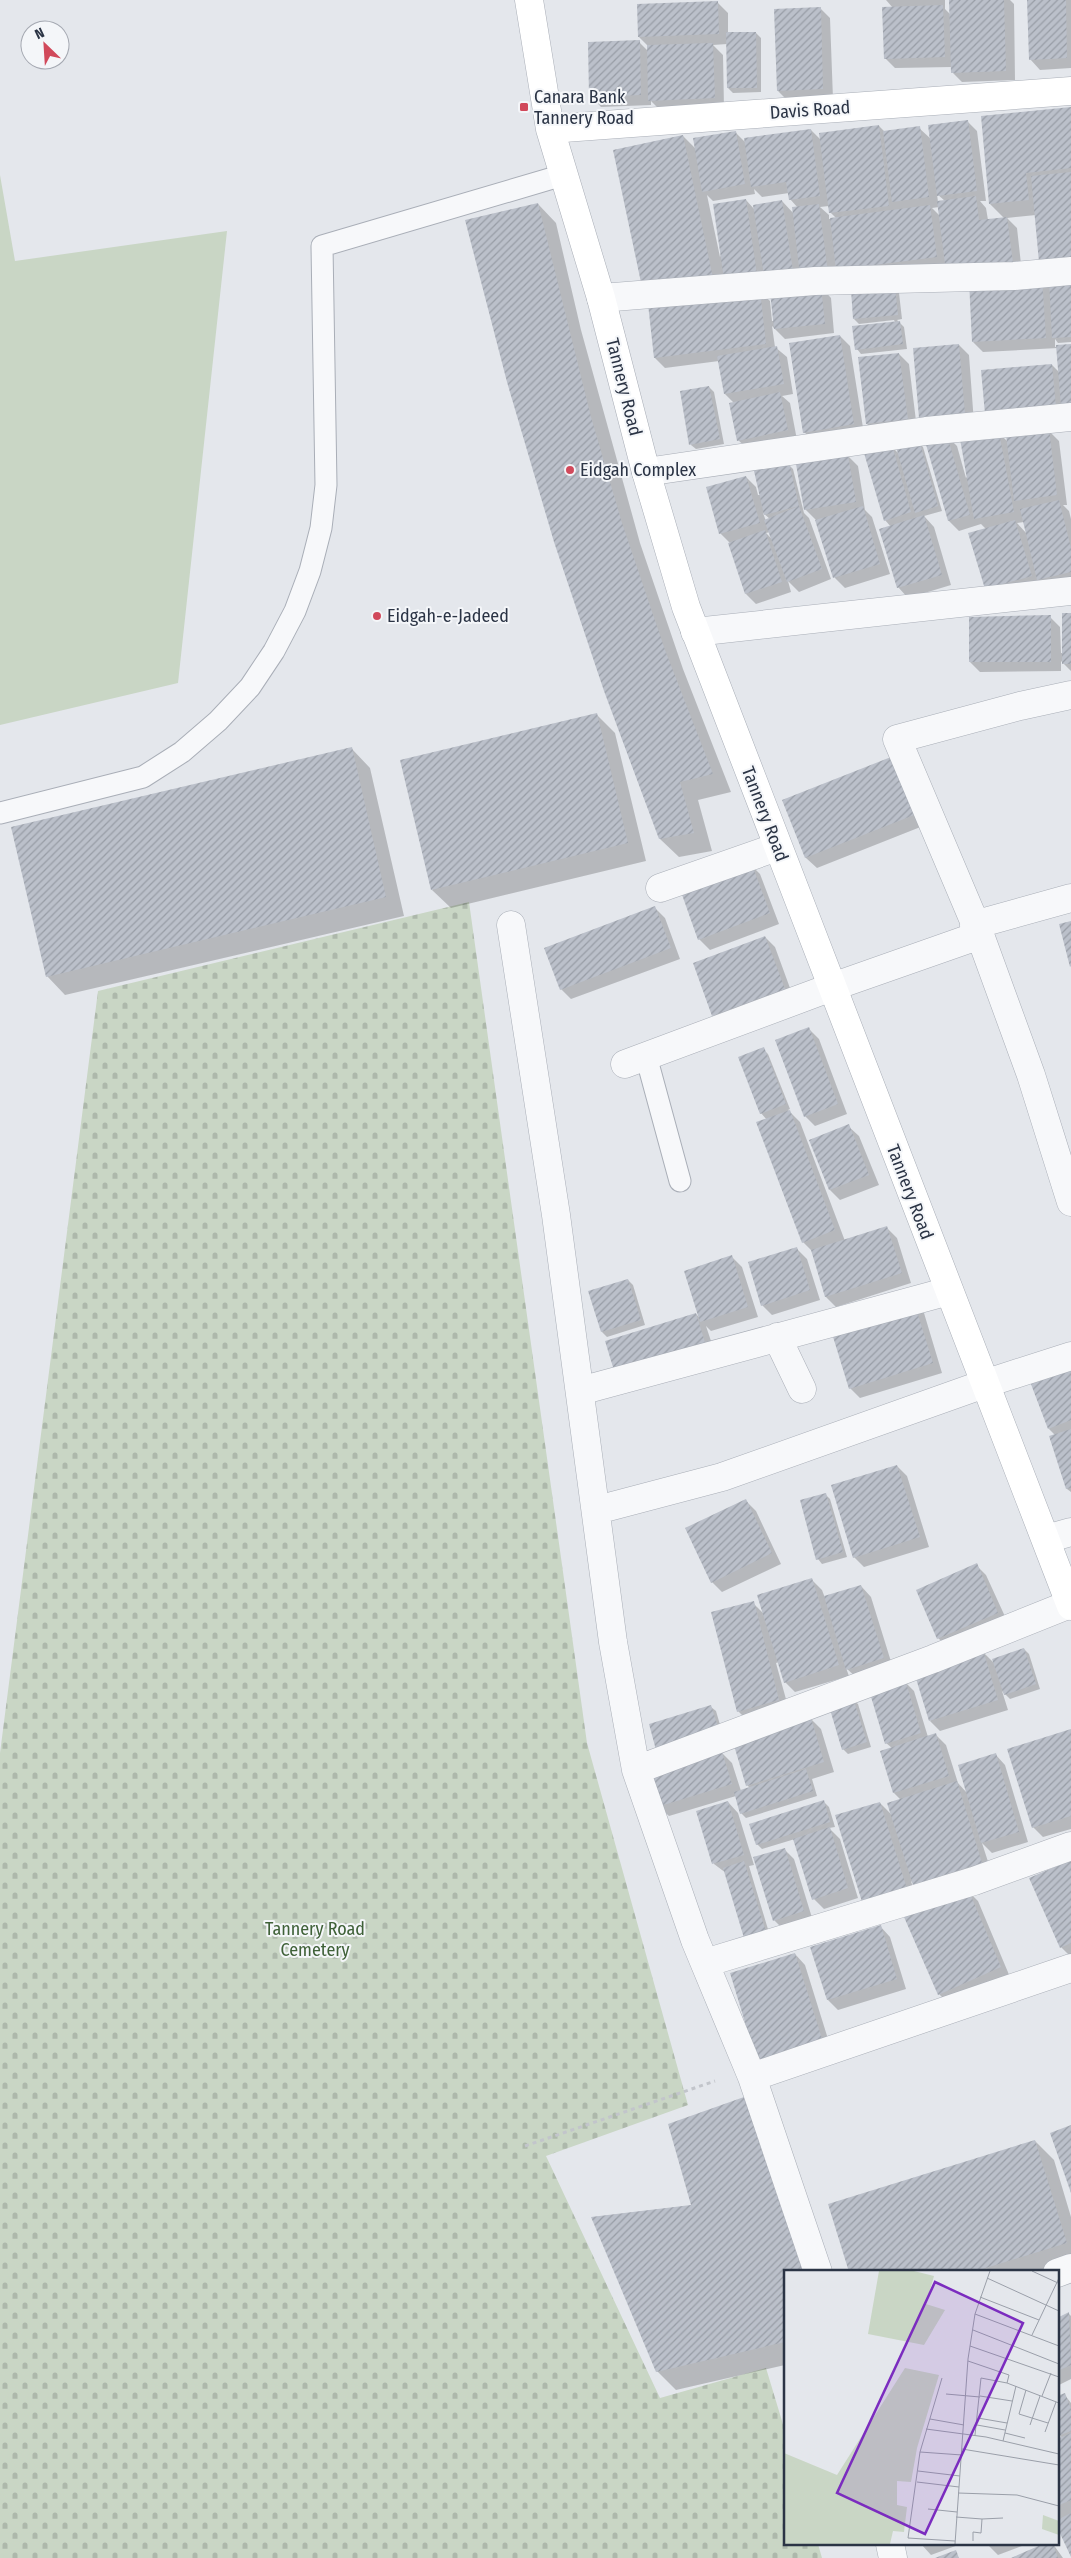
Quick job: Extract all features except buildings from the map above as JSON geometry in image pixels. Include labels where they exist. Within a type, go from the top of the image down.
[{"type":"main road","name":"Tannery Road","points":[[528,0],[550,129],[601,298],[646,472],[695,632],[984,1384],[1058,1536],[1071,1605]]},
{"type":"main road","name":"Davis Road","points":[[550,129],[1071,91]]},
{"type":"street","points":[[601,298],[815,282],[1014,276],[1071,271]]},
{"type":"street","points":[[646,472],[926,431],[1071,417]]},
{"type":"street","points":[[695,632],[1071,591]]},
{"type":"street","points":[[1071,695],[1020,706],[897,739],[977,930],[1031,1076],[1064,1157],[1071,1202]]},
{"type":"street","points":[[660,888],[778,847]]},
{"type":"street","points":[[636,1060],[832,987],[977,930],[1071,898]]},
{"type":"street","points":[[511,925],[556,1215],[597,1510],[613,1642],[636,1770],[705,1963],[750,2073],[817,2270]]},
{"type":"street","points":[[580,1391],[948,1292]]},
{"type":"street","points":[[777,1337],[802,1389]]},
{"type":"street","points":[[597,1510],[722,1477],[984,1384],[1071,1356]]},
{"type":"street","points":[[636,1770],[933,1660],[1071,1605]]},
{"type":"street","points":[[705,1963],[974,1881],[1071,1846]]},
{"type":"street","points":[[750,2073],[1071,1968]]},
{"type":"street","points":[[1058,2273],[1071,2268]]},
{"type":"lane","points":[[0,813],[143,778],[182,752],[218,721],[250,686],[274,651],[295,611],[310,571],[321,528],[326,485],[322,246],[563,175]]},
{"type":"lane","points":[[636,1060],[680,1181]]},
{"type":"path","points":[[525,2146],[750,2073]]},
{"type":"green space","points":[[0,175],[15,261],[227,231],[178,683],[0,725]]},
{"type":"green space","name":"Tannery Road Cemetery","points":[[469,902],[587,1743],[688,2105],[546,2156],[660,2398],[766,2368],[784,2428],[784,2546],[819,2546],[822,2558],[0,2558],[0,1753],[98,991]]},
{"type":"place","name":"Canara Bank Tannery Road","points":[[524,107]]},
{"type":"place","name":"Eidgah Complex","points":[[570,470]]},
{"type":"place","name":"Eidgah-e-Jadeed","points":[[377,616]]}]
